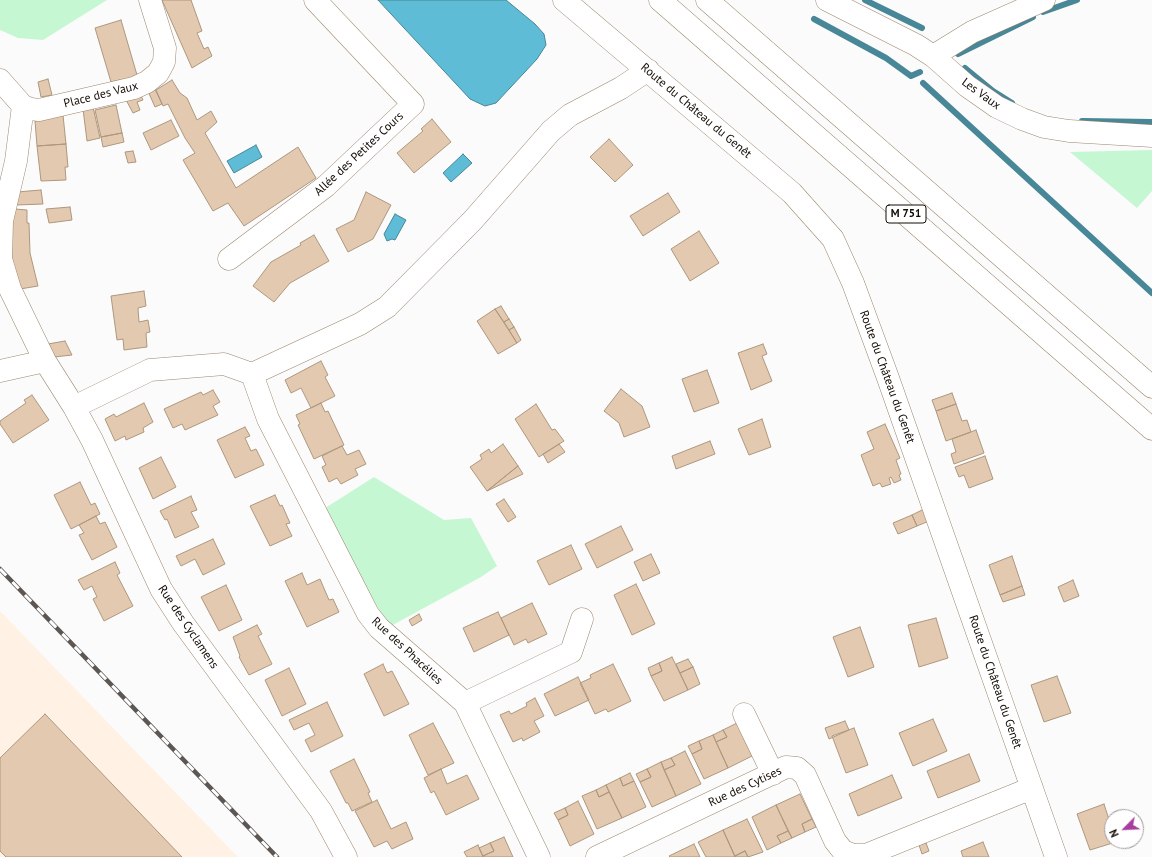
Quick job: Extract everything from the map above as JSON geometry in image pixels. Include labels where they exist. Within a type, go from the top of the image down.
[{"type":"main road","name":"Place des Vaux","points":[[24,106],[39,110],[134,88],[147,82],[158,73],[164,62],[165,48],[150,0]]},
{"type":"main road","name":"Allée des Petites Cours","points":[[229,259],[326,186],[413,104],[315,0]]},
{"type":"main road","name":"Route du Château du Genêt","points":[[564,0],[792,193],[833,239],[848,272],[890,383],[1056,857]]},
{"type":"main road","name":"M 751","points":[[660,0],[1152,429]]},
{"type":"main road","name":"M 751","points":[[707,0],[1152,387]]},
{"type":"main road","name":"Les Vaux","points":[[827,0],[933,56],[968,86],[996,107],[1022,119],[1044,127],[1069,131],[1152,136]]},
{"type":"main road","points":[[933,56],[972,32],[1044,0]]},
{"type":"main road","points":[[74,407],[150,370],[224,364],[252,374],[360,324],[387,307],[473,220],[551,131],[570,115],[621,88],[648,70]]},
{"type":"main road","points":[[0,80],[24,106]]},
{"type":"main road","name":"Rue des Cyclamens","points":[[24,106],[16,161],[2,221],[1,259],[10,289],[44,361],[74,407],[107,472],[161,589],[183,623],[316,805],[346,857]]},
{"type":"main road","points":[[0,371],[44,361]]},
{"type":"main road","name":"Rue des Phacélies","points":[[252,374],[268,419],[368,614],[380,628],[465,704],[539,857]]},
{"type":"main road","points":[[465,704],[571,652],[582,619]]},
{"type":"main road","points":[[744,714],[773,774]]},
{"type":"main road","name":"Rue des Cytises","points":[[597,857],[786,768],[797,768],[805,775],[835,841],[843,851],[853,855],[866,855],[1032,788]]},
{"type":"shaded area","points":[[0,611],[238,857],[0,857]]},
{"type":"green space","points":[[0,0],[107,0],[43,40],[18,38],[0,30]]},
{"type":"green space","points":[[1152,150],[1152,191],[1137,208],[1070,152]]},
{"type":"green space","points":[[374,477],[444,520],[471,518],[497,566],[481,577],[389,627],[322,510]]},
{"type":"water","points":[[378,0],[506,0],[535,24],[544,34],[546,45],[537,59],[496,103],[485,106],[470,99]]},
{"type":"water","points":[[256,145],[262,157],[234,173],[227,161]]},
{"type":"water","points":[[463,154],[472,163],[451,182],[443,173]]},
{"type":"water","points":[[395,214],[406,220],[395,240],[392,239],[387,241],[384,234]]},
{"type":"building","points":[[162,0],[191,0],[202,31],[197,33],[204,49],[208,47],[212,56],[192,68]]},
{"type":"building","points":[[121,20],[137,75],[133,76],[134,82],[122,85],[120,80],[111,82],[95,28]]},
{"type":"building","points":[[48,79],[52,95],[41,97],[38,82]]},
{"type":"building","points":[[172,80],[180,93],[187,98],[197,120],[211,111],[217,122],[205,133],[236,188],[298,147],[316,178],[244,226],[228,203],[213,211],[183,160],[195,153],[185,138],[168,104],[163,106],[156,90]]},
{"type":"building","points":[[154,87],[162,104],[155,107],[147,89]]},
{"type":"building","points":[[139,92],[143,100],[137,102],[140,110],[133,113],[125,98]]},
{"type":"building","points":[[116,105],[122,133],[101,137],[95,110]]},
{"type":"building","points":[[93,107],[100,138],[87,141],[83,109]]},
{"type":"building","points":[[63,115],[66,144],[37,146],[35,121]]},
{"type":"building","points":[[432,119],[451,142],[414,173],[397,153],[423,131],[421,129]]},
{"type":"building","points":[[171,120],[179,136],[151,150],[143,133]]},
{"type":"building","points":[[122,133],[124,142],[103,147],[101,137]]},
{"type":"building","points":[[609,139],[633,165],[615,182],[590,157]]},
{"type":"building","points":[[66,144],[68,167],[65,167],[66,180],[41,181],[37,146]]},
{"type":"building","points":[[133,151],[136,162],[128,163],[125,152]]},
{"type":"building","points":[[41,190],[43,204],[16,205],[17,192]]},
{"type":"building","points":[[366,192],[391,205],[373,239],[348,252],[336,229],[354,220]]},
{"type":"building","points":[[668,193],[680,212],[643,236],[630,216]]},
{"type":"building","points":[[70,207],[72,220],[49,223],[46,209]]},
{"type":"building","points":[[15,209],[27,210],[30,253],[38,286],[20,289],[10,254],[10,225]]},
{"type":"building","points":[[699,231],[719,263],[690,281],[671,249]]},
{"type":"building","points":[[314,235],[329,261],[290,283],[274,302],[253,286],[271,262],[301,245],[300,243]]},
{"type":"building","points":[[144,291],[146,306],[138,308],[139,322],[148,320],[150,332],[146,333],[147,347],[124,350],[123,339],[117,340],[111,296]]},
{"type":"building","points":[[501,306],[509,319],[504,322],[495,309]]},
{"type":"building","points":[[495,309],[517,343],[498,354],[477,321]]},
{"type":"building","points":[[509,319],[514,327],[509,330],[504,322]]},
{"type":"building","points":[[514,327],[521,340],[517,343],[509,330]]},
{"type":"building","points":[[65,341],[72,355],[54,357],[48,344]]},
{"type":"building","points":[[763,344],[767,354],[762,356],[772,381],[751,390],[738,353]]},
{"type":"building","points":[[321,361],[328,375],[325,377],[335,396],[311,408],[301,388],[291,393],[285,380]]},
{"type":"building","points":[[707,370],[719,403],[694,412],[682,379]]},
{"type":"building","points":[[621,389],[642,406],[650,427],[624,437],[619,423],[604,411]]},
{"type":"building","points":[[213,390],[220,402],[213,406],[218,415],[185,430],[182,424],[173,428],[164,409],[201,392],[203,395]]},
{"type":"building","points":[[952,393],[956,404],[936,411],[932,400]]},
{"type":"building","points":[[32,395],[49,420],[13,443],[0,424],[0,421],[26,403],[24,400]]},
{"type":"building","points":[[144,403],[153,422],[143,428],[144,432],[126,440],[125,436],[115,441],[105,419],[114,414],[116,417]]},
{"type":"building","points":[[321,403],[325,412],[328,411],[344,445],[314,459],[298,425],[300,424],[296,415]]},
{"type":"building","points":[[536,404],[552,430],[555,429],[564,441],[539,457],[515,419]]},
{"type":"building","points":[[956,404],[962,421],[967,420],[971,432],[946,441],[936,411]]},
{"type":"building","points":[[762,419],[771,447],[749,455],[738,429]]},
{"type":"building","points":[[885,424],[900,458],[896,460],[901,474],[899,475],[901,480],[894,483],[891,477],[889,478],[891,484],[882,487],[880,483],[873,486],[861,455],[874,449],[867,432]]},
{"type":"building","points":[[245,427],[250,436],[245,438],[251,451],[256,449],[264,465],[235,478],[217,440]]},
{"type":"building","points":[[976,430],[984,453],[954,464],[951,454],[956,452],[952,439]]},
{"type":"building","points":[[710,441],[715,454],[676,469],[672,456]]},
{"type":"building","points":[[503,444],[518,466],[487,491],[470,467],[482,459],[480,455],[489,449],[491,453]]},
{"type":"building","points":[[559,444],[565,452],[548,463],[543,454]]},
{"type":"building","points":[[342,446],[347,455],[359,450],[366,464],[355,469],[358,475],[341,484],[337,478],[329,482],[322,467],[326,465],[322,456]]},
{"type":"building","points":[[985,456],[993,479],[969,488],[964,475],[959,477],[955,467]]},
{"type":"building","points":[[161,457],[176,487],[153,499],[139,468]]},
{"type":"building","points":[[518,466],[523,474],[487,491]]},
{"type":"building","points":[[80,482],[91,505],[95,503],[100,514],[71,529],[54,495]]},
{"type":"building","points":[[275,495],[280,506],[282,505],[290,523],[286,524],[292,536],[270,546],[250,506]]},
{"type":"building","points":[[191,496],[197,510],[191,512],[199,527],[175,538],[167,519],[165,520],[160,511]]},
{"type":"building","points":[[504,499],[516,517],[508,522],[496,504]]},
{"type":"building","points":[[924,509],[929,521],[917,526],[912,515]]},
{"type":"building","points":[[912,515],[917,526],[898,534],[893,523]]},
{"type":"building","points":[[96,516],[100,524],[105,522],[117,547],[92,560],[79,535],[84,533],[79,525]]},
{"type":"building","points":[[621,526],[633,550],[597,568],[585,544]]},
{"type":"building","points":[[213,539],[225,564],[203,575],[195,559],[181,566],[176,556]]},
{"type":"building","points":[[571,545],[582,569],[549,585],[537,561]]},
{"type":"building","points":[[651,554],[660,573],[643,581],[634,562]]},
{"type":"building","points":[[1012,556],[1022,586],[1000,595],[989,565]]},
{"type":"building","points":[[115,562],[120,573],[117,575],[133,606],[104,621],[93,599],[97,597],[92,586],[84,590],[78,580]]},
{"type":"building","points":[[302,573],[307,585],[320,579],[329,600],[333,599],[339,612],[307,627],[285,581]]},
{"type":"building","points":[[1073,580],[1079,596],[1064,602],[1058,587]]},
{"type":"building","points":[[636,584],[655,624],[632,635],[614,595]]},
{"type":"building","points":[[226,585],[242,620],[219,631],[201,597]]},
{"type":"building","points":[[1022,586],[1025,595],[1003,602],[1000,595]]},
{"type":"building","points":[[532,603],[547,634],[528,643],[526,639],[514,645],[501,618]]},
{"type":"building","points":[[498,612],[509,635],[474,652],[463,628]]},
{"type":"building","points":[[419,614],[422,620],[412,626],[409,620]]},
{"type":"building","points":[[936,618],[948,658],[919,667],[908,625]]},
{"type":"building","points":[[257,625],[262,634],[258,636],[272,664],[249,675],[239,657],[240,656],[233,637]]},
{"type":"building","points":[[860,627],[874,667],[848,677],[833,637]]},
{"type":"building","points":[[672,657],[688,690],[664,701],[651,676],[662,671],[659,663]]},
{"type":"building","points":[[688,659],[693,667],[680,673],[676,664]]},
{"type":"building","points":[[659,663],[662,671],[651,676],[648,668]]},
{"type":"building","points":[[383,664],[387,673],[392,671],[409,704],[384,716],[364,674]]},
{"type":"building","points":[[613,664],[631,701],[608,712],[606,709],[595,714],[580,683],[591,678],[590,675]]},
{"type":"building","points":[[693,667],[700,684],[688,690],[680,673]]},
{"type":"building","points":[[289,668],[306,704],[282,716],[265,680]]},
{"type":"building","points":[[1057,676],[1071,713],[1044,722],[1031,685]]},
{"type":"building","points":[[578,677],[589,700],[555,716],[544,694]]},
{"type":"building","points":[[535,698],[544,716],[534,721],[540,732],[523,741],[522,738],[513,742],[500,715],[509,711],[511,714],[527,706],[526,703]]},
{"type":"building","points":[[327,702],[343,736],[311,752],[305,740],[315,735],[309,723],[294,730],[289,720]]},
{"type":"building","points":[[45,714],[182,857],[6,857],[0,851],[0,758]]},
{"type":"building","points":[[933,719],[947,751],[913,766],[899,733]]},
{"type":"building","points":[[845,721],[849,730],[829,739],[825,728]]},
{"type":"building","points":[[433,723],[454,763],[428,775],[409,735]]},
{"type":"building","points":[[737,723],[752,756],[728,768],[716,742],[727,737],[723,730]]},
{"type":"building","points":[[854,728],[868,765],[846,773],[832,736]]},
{"type":"building","points":[[723,730],[727,737],[716,742],[713,735]]},
{"type":"building","points":[[713,735],[728,768],[704,779],[692,754],[702,749],[699,741]]},
{"type":"building","points":[[699,741],[702,749],[692,754],[688,746]]},
{"type":"building","points":[[685,751],[701,784],[676,796],[664,770],[675,765],[671,758]]},
{"type":"building","points":[[969,754],[980,781],[938,798],[927,771]]},
{"type":"building","points":[[671,758],[675,765],[664,770],[661,762]]},
{"type":"building","points":[[354,759],[370,792],[368,793],[372,802],[352,811],[348,803],[346,803],[330,771]]},
{"type":"building","points":[[661,762],[676,796],[652,807],[640,782],[651,777],[647,769]]},
{"type":"building","points":[[441,769],[447,784],[467,775],[479,799],[446,815],[434,791],[431,793],[424,778]]},
{"type":"building","points":[[647,769],[651,777],[640,782],[636,774]]},
{"type":"building","points":[[630,773],[634,781],[623,786],[620,778]]},
{"type":"building","points":[[892,775],[902,798],[858,816],[849,794]]},
{"type":"building","points":[[620,778],[623,786],[634,781],[646,807],[622,818],[606,785]]},
{"type":"building","points":[[606,785],[609,792],[599,797],[596,790]]},
{"type":"building","points":[[596,790],[599,797],[609,792],[622,818],[597,829],[582,796]]},
{"type":"building","points":[[800,794],[812,819],[802,824],[805,832],[792,838],[776,805]]},
{"type":"building","points":[[377,800],[391,829],[406,822],[413,839],[392,849],[387,841],[374,847],[355,811]]},
{"type":"building","points":[[578,801],[594,834],[570,846],[558,820],[568,815],[565,808]]},
{"type":"building","points":[[1104,804],[1106,809],[1104,809],[1104,846],[1090,850],[1077,814]]},
{"type":"building","points":[[776,805],[788,831],[777,836],[781,843],[767,850],[752,817]]},
{"type":"building","points":[[565,808],[568,815],[558,820],[554,813]]},
{"type":"building","points":[[747,819],[763,852],[748,857],[745,851],[735,856],[723,830]]},
{"type":"building","points":[[812,819],[816,827],[805,832],[802,824]]},
{"type":"building","points":[[723,830],[735,857],[706,857],[698,842]]},
{"type":"building","points":[[788,831],[792,838],[781,843],[777,836]]},
{"type":"building","points":[[504,837],[513,857],[483,856],[494,851],[490,843]]},
{"type":"building","points":[[983,842],[989,857],[963,857],[961,851]]},
{"type":"building","points":[[490,843],[494,851],[483,856],[479,848]]},
{"type":"building","points":[[926,843],[929,851],[922,854],[919,845]]},
{"type":"building","points":[[694,844],[700,857],[669,856]]},
{"type":"building","points":[[478,845],[483,857],[467,857],[464,852]]},
{"type":"building","points":[[745,851],[748,857],[735,857],[735,856]]},
{"type":"waterway","points":[[865,0],[922,28]]},
{"type":"waterway","points":[[1043,12],[1077,0]]},
{"type":"waterway","points":[[958,54],[1033,17]]},
{"type":"waterway","points":[[814,19],[886,58],[911,76],[920,72]]},
{"type":"waterway","points":[[965,68],[993,91],[1012,103]]},
{"type":"waterway","points":[[923,83],[1152,293]]},
{"type":"waterway","points":[[1082,121],[1152,122]]},
{"type":"railway","points":[[0,569],[277,857]]}]
